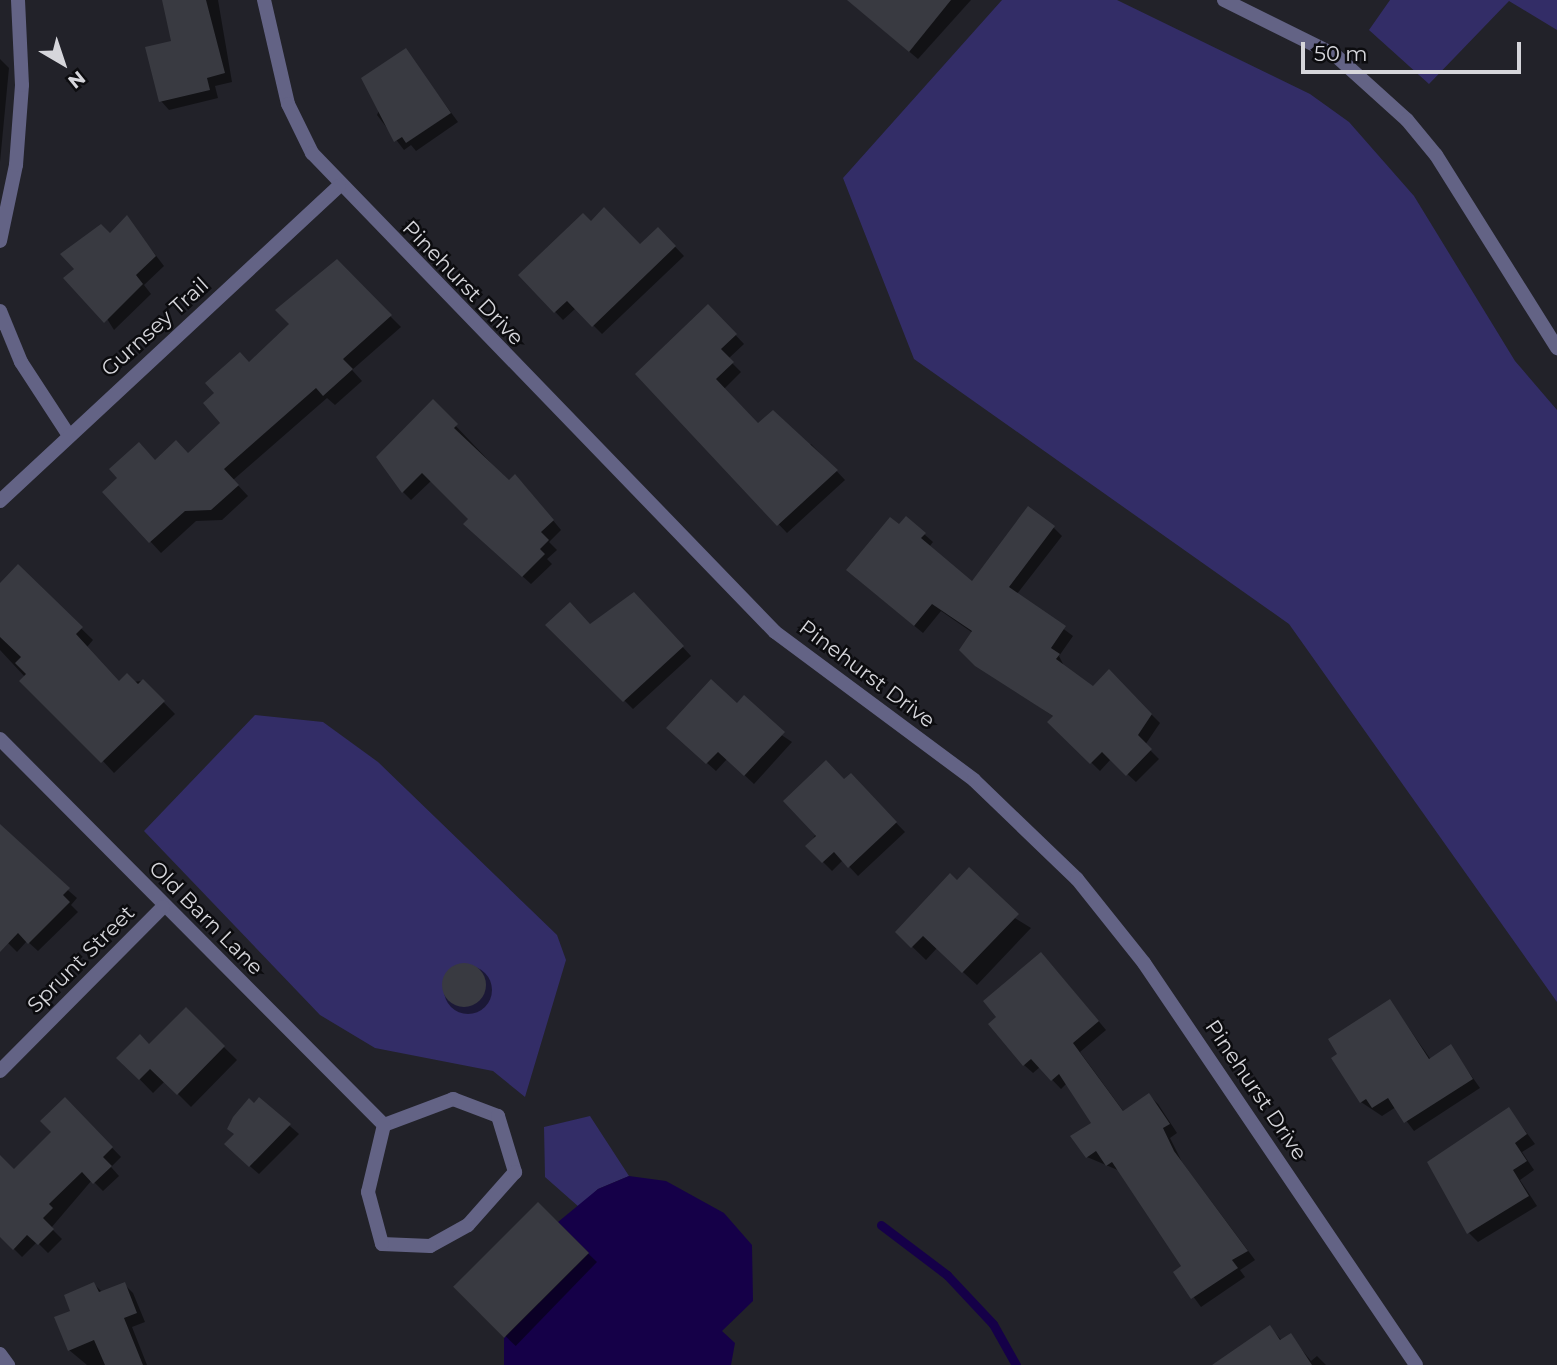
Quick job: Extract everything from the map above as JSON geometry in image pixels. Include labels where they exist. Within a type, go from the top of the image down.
[{"type":"street","points":[[0,241],[21,99],[18,0]]},
{"type":"street","name":"Pinehurst Drive","points":[[264,0],[295,123],[340,186],[775,632],[974,780],[1077,879],[1144,963],[1416,1365]]},
{"type":"street","points":[[1224,0],[1335,55],[1407,120],[1436,155],[1557,348]]},
{"type":"street","name":"Gurnsey Trail","points":[[0,500],[68,434],[340,186]]},
{"type":"street","points":[[0,311],[21,362],[68,434]]},
{"type":"street","name":"Old Barn Lane","points":[[0,739],[163,907],[384,1125]]},
{"type":"street","name":"Sprunt Street","points":[[0,1071],[163,907]]},
{"type":"street","points":[[453,1099],[498,1116],[515,1172],[468,1225],[430,1246],[382,1244],[368,1192],[384,1125],[453,1099]]},
{"type":"street","points":[[0,1354],[8,1365]]},
{"type":"shaded area","points":[[1002,0],[1117,0],[1310,94],[1349,122],[1414,196],[1515,361],[1557,410],[1557,1002],[1289,624],[914,359],[843,178]]},
{"type":"shaded area","points":[[1390,0],[1557,0],[1557,30],[1509,1],[1429,84],[1369,30]]},
{"type":"shaded area","points":[[255,715],[323,722],[378,762],[557,935],[566,960],[525,1097],[493,1071],[375,1048],[320,1015],[144,831]]},
{"type":"shaded area","points":[[590,1116],[629,1176],[598,1189],[579,1207],[545,1177],[544,1127]]},
{"type":"shaded area","points":[[629,1176],[666,1181],[724,1213],[752,1245],[753,1301],[722,1331],[735,1343],[731,1365],[504,1365],[504,1338],[589,1253],[558,1222],[598,1189]]},
{"type":"building","points":[[162,0],[206,0],[225,73],[207,78],[210,90],[159,102],[145,47],[171,41]]},
{"type":"building","points":[[847,0],[951,0],[909,52]]},
{"type":"building","points":[[406,48],[451,113],[406,143],[402,137],[394,142],[361,78]]},
{"type":"building","points":[[604,207],[640,244],[658,227],[676,246],[592,327],[567,301],[554,313],[518,275],[583,213],[591,221]]},
{"type":"building","points":[[127,215],[156,256],[136,275],[143,284],[104,323],[63,278],[74,269],[60,254],[101,224],[110,233]]},
{"type":"building","points":[[337,259],[392,315],[343,359],[353,369],[323,396],[316,388],[224,469],[239,485],[211,510],[185,511],[149,543],[102,492],[117,478],[109,469],[139,442],[155,460],[176,440],[188,453],[220,423],[203,403],[214,393],[205,383],[240,352],[249,362],[289,324],[275,310]]},
{"type":"building","points":[[708,304],[737,334],[721,349],[734,362],[716,379],[758,423],[773,410],[838,470],[777,526],[635,374]]},
{"type":"building","points":[[433,399],[458,424],[454,428],[509,480],[515,474],[554,520],[541,532],[549,540],[540,549],[545,554],[522,577],[463,524],[468,519],[422,473],[402,493],[376,457]]},
{"type":"building","points":[[1028,506],[1055,526],[1009,587],[1066,626],[1051,648],[1060,654],[1056,659],[1093,686],[1109,669],[1152,714],[1138,735],[1152,749],[1126,776],[1102,752],[1090,764],[1047,722],[1053,716],[975,666],[959,650],[972,631],[932,604],[914,626],[846,570],[890,517],[899,524],[906,516],[926,533],[921,538],[972,581]]},
{"type":"building","points":[[18,564],[83,627],[76,634],[119,681],[127,673],[138,684],[143,679],[165,701],[101,763],[19,681],[26,674],[15,663],[21,657],[0,637],[0,583]]},
{"type":"building","points":[[634,592],[684,646],[623,702],[545,625],[570,602],[590,624]]},
{"type":"building","points":[[711,679],[737,703],[744,695],[785,732],[744,776],[718,752],[706,764],[666,728]]},
{"type":"building","points":[[826,760],[844,779],[851,773],[897,822],[848,868],[834,852],[822,863],[805,846],[816,836],[783,801]]},
{"type":"building","points":[[0,824],[70,888],[63,895],[70,902],[28,944],[18,933],[0,952]]},
{"type":"building","points":[[969,867],[1019,914],[962,973],[923,936],[911,948],[895,932],[950,873],[957,880]]},
{"type":"building","points":[[1041,952],[1099,1021],[1073,1043],[1123,1111],[1149,1093],[1170,1124],[1163,1128],[1174,1151],[1248,1251],[1232,1260],[1238,1268],[1191,1299],[1173,1272],[1181,1266],[1112,1162],[1106,1166],[1096,1151],[1086,1158],[1070,1136],[1091,1123],[1059,1074],[1051,1081],[1031,1059],[1023,1066],[988,1024],[996,1017],[983,1001]]},
{"type":"building","points":[[464,963],[479,970],[486,985],[479,1000],[464,1007],[449,1000],[442,985],[449,970]]},
{"type":"building","points":[[1390,999],[1429,1059],[1451,1044],[1473,1079],[1404,1123],[1388,1098],[1372,1108],[1366,1099],[1360,1103],[1331,1058],[1337,1054],[1328,1039]]},
{"type":"building","points":[[186,1007],[225,1046],[177,1095],[150,1069],[139,1080],[116,1058],[140,1034],[149,1044]]},
{"type":"building","points":[[65,1097],[113,1147],[103,1157],[112,1166],[93,1184],[82,1172],[49,1204],[53,1208],[43,1218],[54,1229],[38,1245],[27,1235],[13,1250],[0,1237],[0,1155],[14,1169],[51,1132],[40,1121]]},
{"type":"building","points":[[259,1097],[291,1124],[249,1167],[224,1144],[234,1134],[227,1129],[233,1117],[249,1098],[254,1103]]},
{"type":"building","points":[[1509,1107],[1527,1134],[1515,1143],[1527,1161],[1513,1170],[1529,1196],[1467,1234],[1427,1162]]},
{"type":"building","points":[[538,1202],[589,1253],[504,1338],[453,1287]]},
{"type":"building","points":[[94,1282],[99,1292],[125,1282],[137,1313],[124,1318],[143,1365],[105,1365],[94,1340],[68,1351],[54,1317],[70,1311],[64,1295]]},
{"type":"building","points":[[1270,1325],[1280,1340],[1291,1333],[1312,1365],[1212,1365]]},
{"type":"waterway","points":[[881,1225],[947,1275],[993,1324],[1016,1365]]}]
